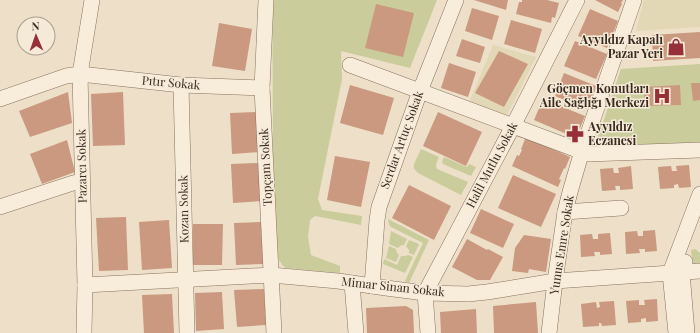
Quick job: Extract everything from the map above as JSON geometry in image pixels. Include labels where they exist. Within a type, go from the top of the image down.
[{"type":"street","name":"Pazarcı Sokak","points":[[84,333],[80,74],[92,0]]},
{"type":"street","name":"Topçam Sokak","points":[[266,0],[262,88],[274,333]]},
{"type":"street","name":"Serdar Artuç Sokak","points":[[372,286],[379,207],[420,91],[456,0]]},
{"type":"street","name":"Halil Mutlu Sokak","points":[[425,293],[513,126],[577,0]]},
{"type":"street","name":"Yunus Emre Sokak","points":[[549,333],[565,212],[570,192],[582,151],[634,0]]},
{"type":"street","points":[[350,65],[588,154],[700,150]]},
{"type":"street","name":"Pıtır Sokak","points":[[0,99],[66,76],[80,74],[181,85],[262,88]]},
{"type":"street","name":"Kozan Sokak","points":[[181,85],[186,333]]},
{"type":"street","points":[[0,207],[73,182],[82,181]]},
{"type":"street","points":[[676,333],[676,272],[700,194]]},
{"type":"street","points":[[565,212],[621,208]]},
{"type":"street","points":[[687,333],[676,272],[700,222]]},
{"type":"street","name":"Mimar Sinan Sokak","points":[[84,285],[271,275],[308,277],[425,293],[468,294],[555,281],[700,271]]},
{"type":"street","points":[[352,283],[356,333]]},
{"type":"street","points":[[434,333],[432,301],[435,299],[487,298],[548,287],[543,333]]},
{"type":"street","points":[[425,293],[428,333]]},
{"type":"shaded area","points":[[644,0],[700,0],[700,27],[636,31]]},
{"type":"shaded area","points":[[493,45],[536,57],[506,117],[469,102]]},
{"type":"green space","points":[[273,0],[437,0],[410,68],[341,51],[342,79],[318,199],[322,210],[362,216],[361,225],[315,216],[310,220],[308,237],[311,255],[340,266],[340,273],[286,268],[282,265],[276,250],[273,228]]},
{"type":"green space","name":"Göçmen Konutları Aile Sağlığı Merkezi","points":[[700,64],[700,143],[595,146],[621,69]]},
{"type":"green space","points":[[421,149],[439,157],[436,164],[437,169],[468,182],[461,195],[416,171],[414,164]]},
{"type":"green space","points":[[444,157],[467,167],[469,164],[476,167],[471,176],[443,164],[442,162]]},
{"type":"green space","points":[[388,219],[429,240],[409,283],[405,281],[423,243],[391,227]]},
{"type":"green space","points":[[391,231],[407,239],[404,245],[398,248],[389,244]]},
{"type":"green space","points":[[409,240],[419,244],[414,255],[409,253],[406,246]]},
{"type":"green space","points":[[389,246],[396,249],[399,255],[396,262],[386,258]]},
{"type":"green space","points":[[695,249],[700,253],[700,263],[693,264],[691,250]]},
{"type":"green space","points":[[408,255],[413,257],[405,273],[383,264],[384,259],[397,265],[401,256]]},
{"type":"building","points":[[474,0],[508,0],[506,10]]},
{"type":"building","points":[[522,0],[547,0],[559,3],[555,18],[552,17],[551,23],[516,14],[519,2],[522,2]]},
{"type":"building","points":[[595,0],[623,0],[618,12]]},
{"type":"building","points":[[376,4],[414,13],[403,57],[365,48]]},
{"type":"building","points":[[472,8],[499,16],[492,40],[465,31]]},
{"type":"building","points":[[590,9],[618,21],[607,48],[578,36]]},
{"type":"building","points":[[511,20],[542,29],[535,53],[504,44]]},
{"type":"building","points":[[219,23],[252,29],[245,71],[212,66]]},
{"type":"building","name":"Ayyıldız Kapalı Pazar Yeri","points":[[700,32],[700,58],[653,61],[652,35]]},
{"type":"building","points":[[462,39],[485,47],[480,63],[456,56]]},
{"type":"building","points":[[575,41],[607,54],[596,79],[564,66]]},
{"type":"building","points":[[499,51],[528,64],[504,107],[475,93]]},
{"type":"building","points":[[449,63],[476,72],[468,97],[441,88]]},
{"type":"building","points":[[564,73],[596,86],[587,109],[555,96]]},
{"type":"building","points":[[691,83],[700,83],[700,100],[693,101]]},
{"type":"building","points":[[350,85],[394,98],[383,135],[340,123]]},
{"type":"building","name":"Göçmen Konutları Aile Sağlığı Merkezi","points":[[680,85],[681,105],[644,106],[644,87]]},
{"type":"building","points":[[68,92],[72,123],[30,137],[19,111]]},
{"type":"building","points":[[123,92],[125,145],[93,146],[91,94]]},
{"type":"building","points":[[543,99],[585,116],[576,138],[534,120]]},
{"type":"building","points":[[259,112],[261,152],[232,154],[230,113]]},
{"type":"building","points":[[438,112],[482,132],[466,166],[423,146]]},
{"type":"building","points":[[526,137],[570,157],[559,179],[561,180],[558,187],[512,166],[517,155],[519,156],[522,150],[521,149]]},
{"type":"building","points":[[67,140],[75,172],[42,184],[30,154]]},
{"type":"building","points":[[335,156],[370,162],[361,207],[327,200]]},
{"type":"building","points":[[259,163],[262,201],[233,203],[231,164]]},
{"type":"building","points":[[689,165],[691,187],[679,188],[678,184],[674,185],[674,188],[660,189],[658,167],[671,166],[672,171],[677,171],[676,166]]},
{"type":"building","points":[[631,166],[633,189],[620,190],[620,186],[615,186],[616,190],[602,191],[600,169],[613,168],[614,173],[619,173],[618,168]]},
{"type":"building","points":[[513,175],[556,194],[541,227],[498,208]]},
{"type":"building","points":[[409,185],[451,206],[434,240],[392,218]]},
{"type":"building","points":[[481,209],[514,224],[503,248],[470,233]]},
{"type":"building","points":[[126,217],[128,270],[99,271],[96,218]]},
{"type":"building","points":[[169,220],[172,268],[142,270],[139,222]]},
{"type":"building","points":[[261,222],[263,264],[236,265],[234,223]]},
{"type":"building","points":[[193,224],[223,224],[222,265],[193,265]]},
{"type":"building","points":[[655,230],[657,251],[645,252],[645,249],[639,249],[640,253],[626,254],[625,232],[637,231],[638,236],[643,236],[643,231]]},
{"type":"building","points":[[610,233],[612,254],[600,255],[600,252],[594,252],[595,256],[581,257],[580,235],[592,234],[593,239],[598,239],[598,234]]},
{"type":"building","points":[[524,235],[551,239],[546,272],[529,269],[528,273],[512,271],[515,248]]},
{"type":"building","points":[[467,239],[503,257],[490,280],[477,280],[452,267]]},
{"type":"building","points":[[264,289],[266,325],[237,327],[234,290]]},
{"type":"building","points":[[222,292],[224,329],[196,331],[195,293]]},
{"type":"building","points":[[172,294],[174,333],[144,333],[142,295]]},
{"type":"building","points":[[657,299],[658,321],[646,322],[646,318],[641,319],[641,322],[628,323],[626,301],[639,300],[639,305],[645,305],[644,300]]},
{"type":"building","points":[[614,301],[616,325],[602,326],[601,323],[599,323],[599,326],[583,327],[581,304],[596,302],[597,308],[600,307],[599,302]]},
{"type":"building","points":[[536,302],[538,333],[494,333],[493,306]]},
{"type":"building","points":[[406,306],[413,310],[414,333],[367,333],[366,308]]},
{"type":"building","points":[[476,309],[477,333],[441,333],[440,312]]},
{"type":"place","name":"Ayyıldız Kapalı Pazar Yeri","points":[[676,47]]},
{"type":"place","name":"Göçmen Konutları Aile Sağlığı Merkezi","points":[[662,96]]},
{"type":"place","name":"Ayyıldız Eczanesi","points":[[575,134]]}]
